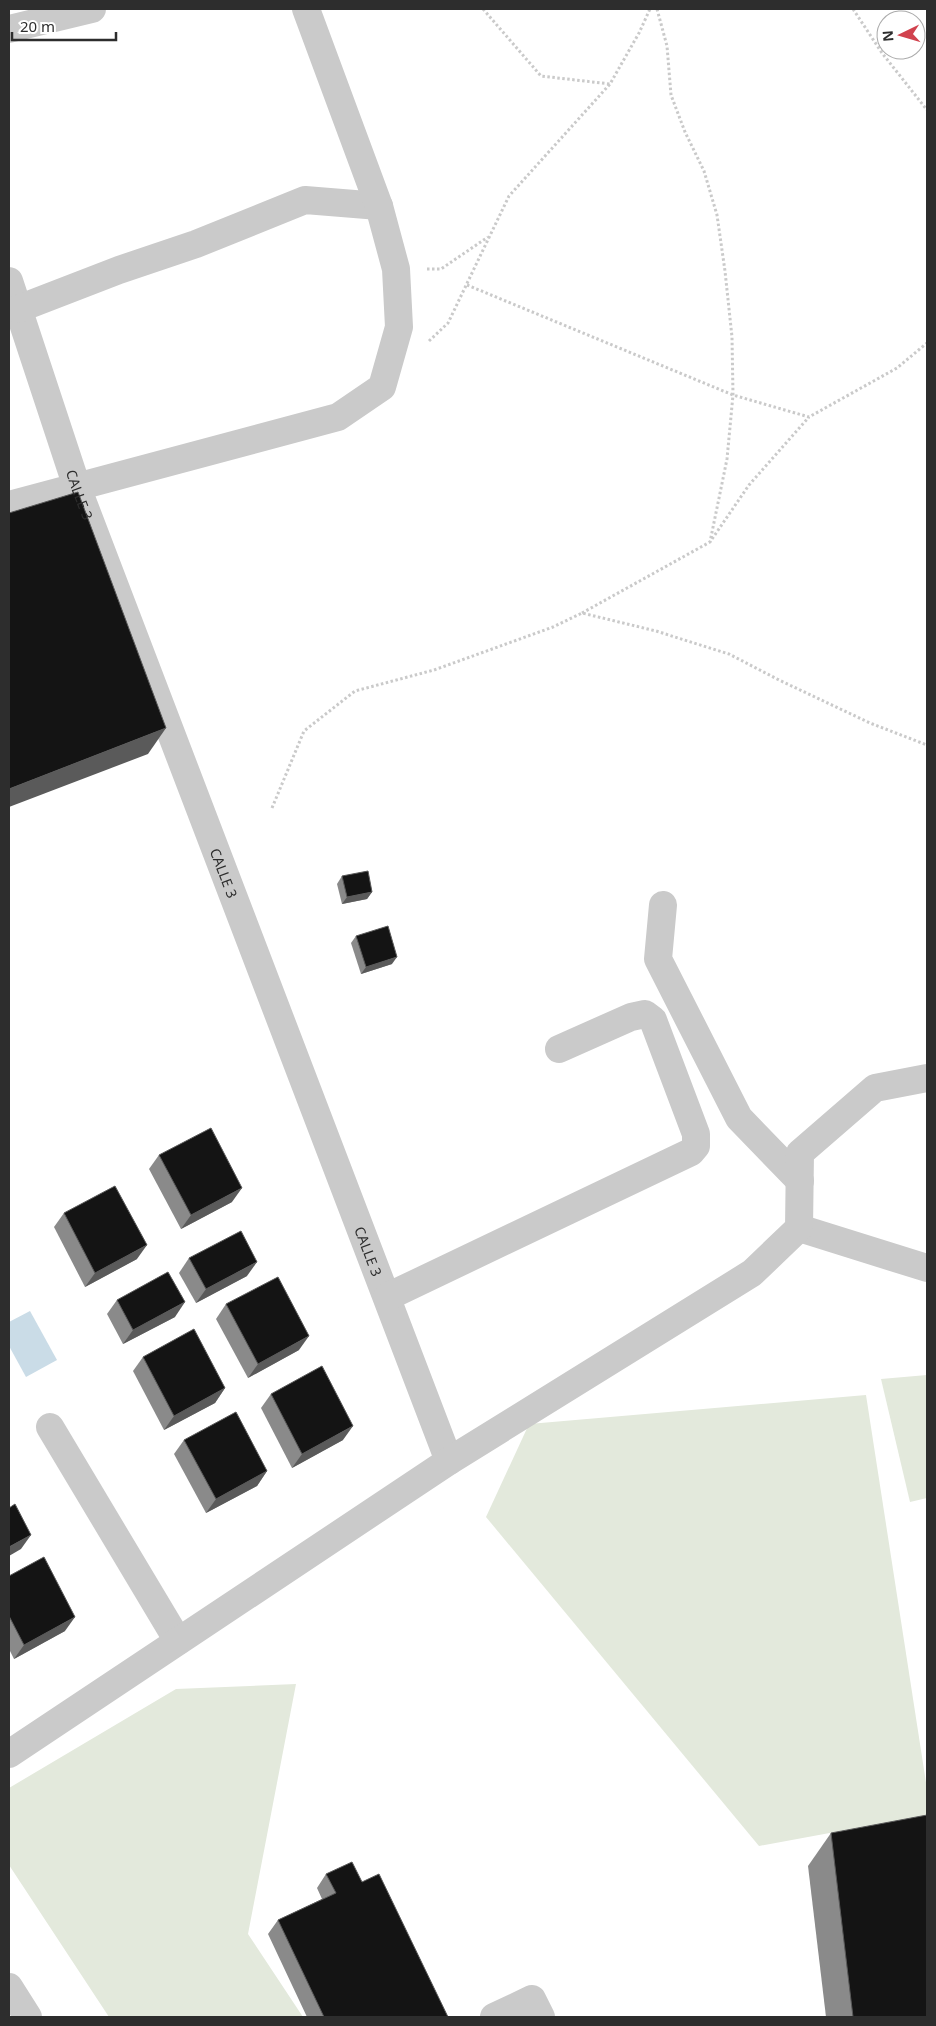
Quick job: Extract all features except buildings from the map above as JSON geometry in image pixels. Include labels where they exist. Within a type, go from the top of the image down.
[{"type":"street","points":[[9,30],[92,9]]},
{"type":"street","points":[[9,505],[338,417],[382,387],[400,327],[396,269],[379,206],[306,9]]},
{"type":"street","points":[[18,310],[119,270],[196,244],[305,200],[379,206]]},
{"type":"street","name":"CALLE 3","points":[[9,281],[77,487],[449,1461]]},
{"type":"street","points":[[663,905],[658,959],[739,1118],[800,1181]]},
{"type":"street","points":[[387,1298],[691,1152],[696,1146],[696,1134],[653,1020],[644,1014],[631,1017],[559,1049]]},
{"type":"street","points":[[9,1754],[449,1461],[752,1274],[800,1228],[800,1153],[874,1088],[927,1078]]},
{"type":"street","points":[[800,1228],[927,1268]]},
{"type":"street","points":[[50,1427],[178,1641]]},
{"type":"street","points":[[9,1987],[28,2017]]},
{"type":"street","points":[[494,2017],[532,1999],[541,2017]]},
{"type":"path","points":[[483,9],[541,76],[610,84]]},
{"type":"path","points":[[429,342],[448,323],[509,196],[610,84],[639,33],[650,9]]},
{"type":"path","points":[[657,9],[667,46],[671,95],[685,132],[704,171],[717,215],[726,271],[732,337],[733,395],[727,459],[710,542]]},
{"type":"path","points":[[853,9],[882,53],[927,110]]},
{"type":"path","points":[[396,269],[442,269],[490,236]]},
{"type":"path","points":[[467,285],[733,395],[810,417]]},
{"type":"path","points":[[272,808],[304,731],[356,691],[434,670],[553,628],[710,542],[749,485],[810,417],[897,368],[927,343]]},
{"type":"path","points":[[582,613],[656,631],[729,654],[778,680],[870,723],[927,745]]},
{"type":"shaded area","points":[[927,1375],[927,1498],[910,1502],[881,1379]]},
{"type":"shaded area","points":[[866,1395],[927,1789],[927,1815],[759,1846],[486,1517],[529,1424]]},
{"type":"shaded area","points":[[296,1684],[248,1934],[303,2017],[109,2017],[9,1865],[9,1788],[176,1689]]},
{"type":"water","points":[[30,1311],[57,1360],[26,1377],[9,1346],[9,1322]]}]
